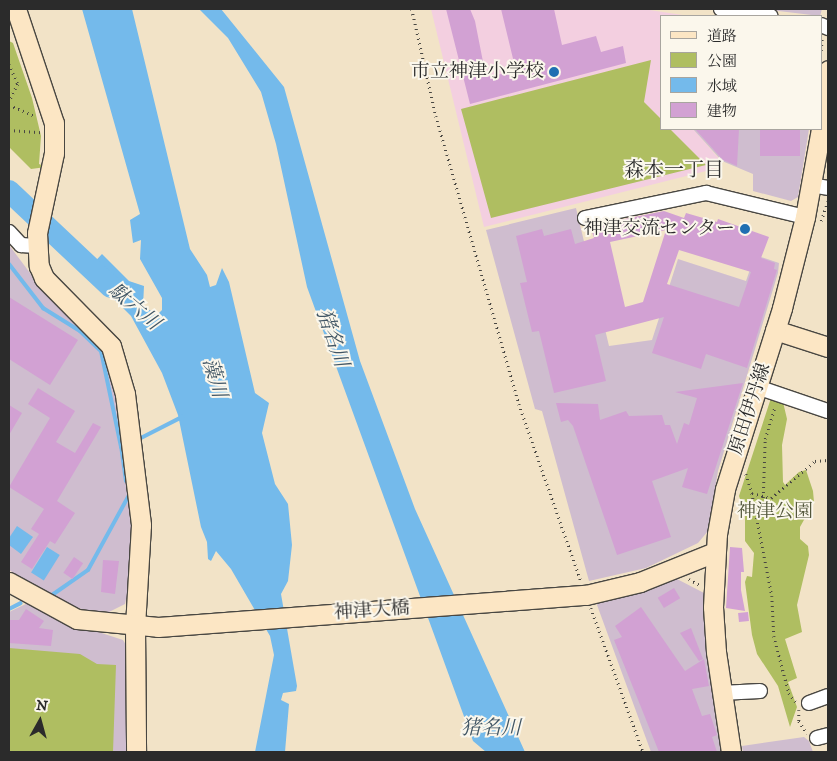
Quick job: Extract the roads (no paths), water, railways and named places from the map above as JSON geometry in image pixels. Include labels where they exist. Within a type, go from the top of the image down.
[{"type":"street","points":[[720,9],[741,10],[766,15]]},
{"type":"street","points":[[14,12],[46,96],[48,124],[56,143],[36,240],[44,278],[101,333],[117,358],[140,494],[135,627],[136,752]]},
{"type":"street","name":"原田伊丹線","points":[[731,752],[721,692],[713,607],[715,552],[725,490],[775,330],[804,217],[820,186],[828,70]]},
{"type":"street","points":[[585,218],[706,193],[804,217]]},
{"type":"street","points":[[9,232],[21,245],[36,240]]},
{"type":"street","points":[[775,330],[828,347]]},
{"type":"street","points":[[757,388],[828,411]]},
{"type":"street","name":"神津大橋","points":[[9,582],[49,607],[77,619],[135,627],[158,627],[586,595],[640,582],[715,552]]},
{"type":"street","points":[[721,692],[760,691]]},
{"type":"street","points":[[808,703],[828,696]]},
{"type":"water","name":"藻川","points":[[82,9],[132,9],[190,249],[207,275],[210,287],[216,285],[222,268],[229,282],[255,393],[269,403],[262,433],[275,484],[288,504],[292,545],[288,581],[281,594],[297,686],[296,691],[283,693],[281,700],[289,704],[285,752],[255,752],[274,655],[270,636],[231,569],[216,551],[211,561],[208,559],[207,542],[201,527],[178,415],[162,373],[131,316],[86,271],[102,254],[129,281],[144,286],[143,307],[158,314],[162,310],[162,298],[140,259],[141,240],[133,243],[130,220],[140,214]]},
{"type":"water","name":"猪名川","points":[[199,9],[221,9],[284,87],[360,361],[415,509],[525,752],[486,752],[473,741],[307,287],[276,144],[261,92],[228,38]]},
{"type":"water","points":[[17,526],[33,537],[21,554],[9,545],[9,538]]},
{"type":"water","points":[[47,547],[60,555],[44,580],[31,572]]},
{"type":"waterway","name":"駄六川","points":[[9,191],[111,287]]},
{"type":"waterway","points":[[9,264],[43,308],[80,331],[101,351],[121,447]]},
{"type":"waterway","points":[[135,441],[182,417]]},
{"type":"waterway","points":[[126,481],[121,447],[127,445]]},
{"type":"waterway","points":[[52,595],[88,570],[129,495]]},
{"type":"waterway","points":[[9,609],[21,603]]},
{"type":"place","name":"市立神津小学校","points":[[554,72]]},
{"type":"place","name":"神津交流センター","points":[[745,229]]},
{"type":"district","name":"森本一丁目","points":[[674,170]]},
{"type":"park label","name":"神津公園","points":[[775,512]]}]
